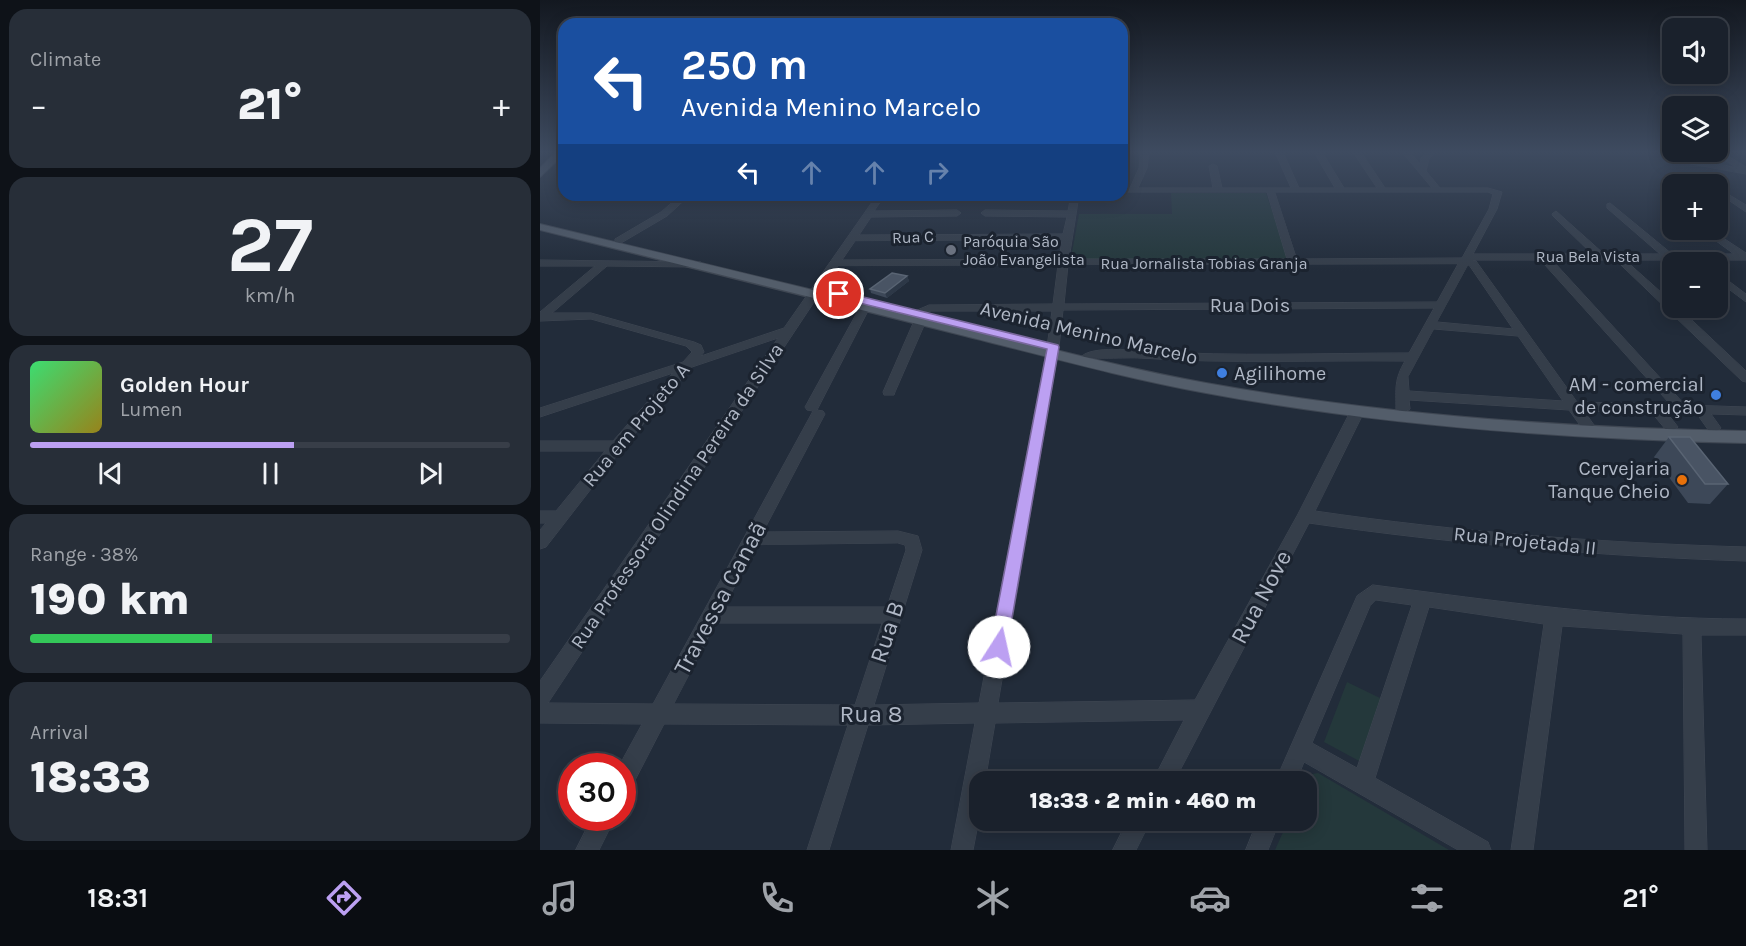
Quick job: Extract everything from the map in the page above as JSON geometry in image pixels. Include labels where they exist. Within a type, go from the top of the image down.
[{"type":"main road","name":"Avenida Menino Marcelo","points":[[540,225],[618,241],[1204,387],[1356,415],[1442,420],[1593,434],[1746,436]]},
{"type":"main road","name":"Avenida Menino Marcelo","points":[[540,225],[816,292],[865,308],[917,317]]},
{"type":"main road","points":[[644,264],[670,255]]},
{"type":"main road","name":"Avenida Menino Marcelo","points":[[1053,350],[1172,375],[1264,391],[1402,402],[1528,422],[1746,429]]},
{"type":"main road","points":[[1356,415],[1467,431],[1561,438],[1746,446]]},
{"type":"main road","points":[[1442,420],[1467,431]]},
{"type":"street","points":[[1271,192],[1293,262]]},
{"type":"street","points":[[1493,192],[1499,194],[1489,208],[1467,261],[1401,381],[1402,402],[1746,411]]},
{"type":"street","points":[[1728,197],[1746,209]]},
{"type":"street","points":[[618,241],[664,214],[679,201]]},
{"type":"street","name":"Rua Professora Olindina Pereira da Silva","points":[[540,698],[877,201]]},
{"type":"street","points":[[962,850],[1053,350],[1067,237],[1074,201]]},
{"type":"street","points":[[1610,206],[1662,253]]},
{"type":"street","points":[[868,214],[957,213]]},
{"type":"street","points":[[985,213],[1072,214]]},
{"type":"street","points":[[1556,214],[1600,256]]},
{"type":"street","name":"Rua C","points":[[851,238],[1067,237]]},
{"type":"street","points":[[1720,240],[1746,259]]},
{"type":"street","name":"Rua Bela Vista","points":[[1467,261],[1600,256],[1630,260]]},
{"type":"street","name":"Rua Jornalista Tobias Granja","points":[[836,263],[1293,262],[1421,259],[1467,261]]},
{"type":"street","name":"Rua Bela Vista","points":[[1728,259],[1746,259]]},
{"type":"street","points":[[1728,262],[1746,259]]},
{"type":"street","points":[[1630,260],[1662,295]]},
{"type":"street","name":"Rua Bela Vista","points":[[1467,261],[1549,263],[1662,260]]},
{"type":"street","points":[[1467,261],[1523,333],[1587,424]]},
{"type":"street","points":[[540,263],[698,264]]},
{"type":"street","points":[[1549,263],[1682,410]]},
{"type":"street","points":[[541,317],[604,264]]},
{"type":"street","points":[[1728,284],[1746,299]]},
{"type":"street","name":"Rua Dois","points":[[917,317],[929,308],[1442,305]]},
{"type":"street","name":"Travessa Canaã","points":[[636,756],[752,539],[865,308]]},
{"type":"street","name":"Rua em Projeto A","points":[[540,542],[617,446],[698,352],[697,348],[690,344],[591,316],[541,317]]},
{"type":"street","points":[[889,392],[917,317]]},
{"type":"street","points":[[1684,318],[1746,378]]},
{"type":"street","points":[[1430,325],[1523,333]]},
{"type":"street","points":[[540,413],[788,330]]},
{"type":"street","points":[[1088,356],[1116,353],[1165,356],[1413,357]]},
{"type":"street","points":[[1656,409],[1671,427]]},
{"type":"street","points":[[1701,410],[1714,428]]},
{"type":"street","name":"Rua Nove","points":[[1168,771],[1305,516],[1356,415]]},
{"type":"street","points":[[540,446],[617,446]]},
{"type":"street","name":"Rua Projetada II","points":[[1305,516],[1380,526],[1636,552],[1746,554]]},
{"type":"street","points":[[540,517],[560,517]]},
{"type":"street","name":"Rua B","points":[[752,539],[898,537],[912,541],[914,550],[891,615],[818,850]]},
{"type":"street","points":[[1289,771],[1367,596],[1373,592],[1554,617],[1692,627],[1746,627]]},
{"type":"street","points":[[1363,783],[1423,599]]},
{"type":"street","points":[[711,615],[891,615]]},
{"type":"street","points":[[1522,850],[1554,617]]},
{"type":"street","points":[[1692,627],[1696,850]]},
{"type":"street","name":"Rua 8","points":[[540,713],[861,715],[1201,710]]},
{"type":"street","points":[[1299,747],[1480,850]]},
{"type":"street","points":[[586,850],[597,831]]},
{"type":"street","points":[[1124,850],[1134,831]]},
{"type":"street","points":[[1257,850],[1265,831]]},
{"type":"green space","points":[[1171,193],[1266,193],[1289,260],[1070,263],[1079,214],[1172,214]]},
{"type":"green space","points":[[1347,682],[1382,699],[1361,762],[1324,742]]},
{"type":"green space","points":[[1317,773],[1449,850],[1275,850],[1284,831],[1317,831]]},
{"type":"building","points":[[892,273],[907,276],[885,293],[870,289]]},
{"type":"building","points":[[1669,437],[1690,437],[1728,484],[1705,484]]},
{"type":"place","name":"Paróquia São João Evangelista","points":[[951,250]]},
{"type":"place","name":"Agilihome","points":[[1222,373]]},
{"type":"place","name":"AM - comercial de construção","points":[[1716,395]]},
{"type":"place","name":"Cervejaria Tanque Cheio","points":[[1682,480]]},
{"type":"route","points":[[839,294],[1053,347],[999,647]]}]
